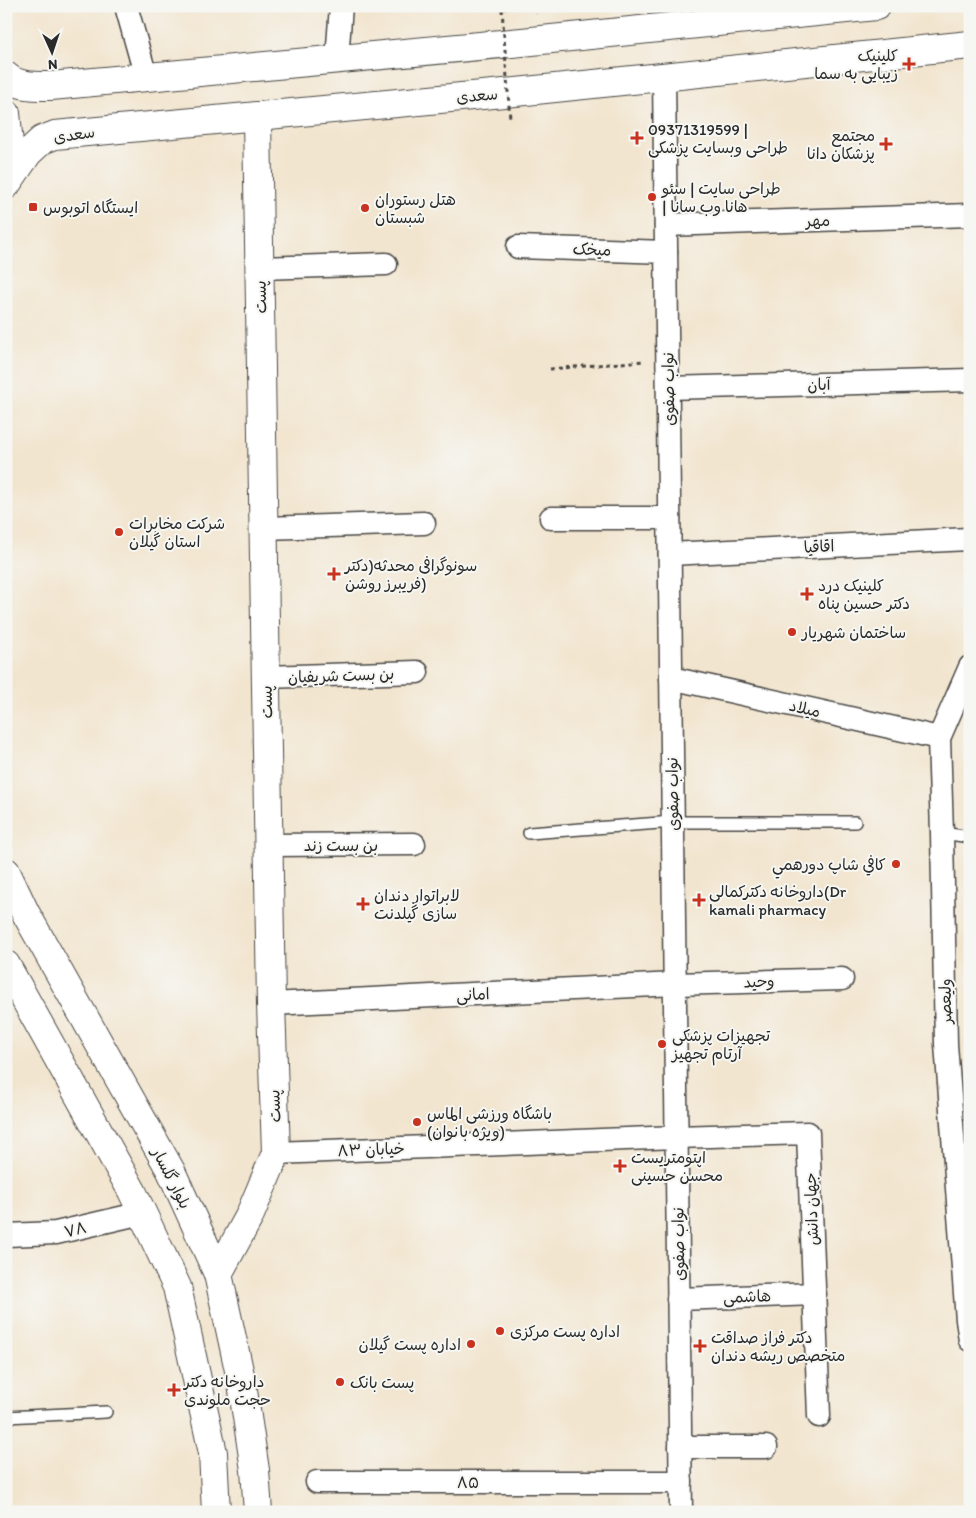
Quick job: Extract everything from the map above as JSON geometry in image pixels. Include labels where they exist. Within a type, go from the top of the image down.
[{"type":"main road","points":[[6,76],[10,80],[36,86],[337,59],[732,13],[876,6]]},
{"type":"main road","name":"سعدی","points":[[6,185],[28,153],[42,140],[55,135],[970,45]]},
{"type":"main road","points":[[6,113],[9,144],[6,165]]},
{"type":"main road","name":"پست","points":[[218,1274],[249,1217],[276,1153],[268,845],[257,116]]},
{"type":"main road","name":"بلوار گلسار","points":[[6,872],[30,920],[171,1171],[218,1274],[242,1384],[255,1470],[258,1512]]},
{"type":"main road","points":[[6,965],[132,1191],[177,1287],[213,1452],[216,1512]]},
{"type":"street","points":[[126,6],[146,77]]},
{"type":"street","points":[[337,59],[341,6]]},
{"type":"street","name":"نواب صفوی","points":[[664,76],[681,1512]]},
{"type":"street","name":"مهر","points":[[666,225],[970,215]]},
{"type":"street","name":"میخک","points":[[518,246],[666,252]]},
{"type":"street","points":[[260,268],[386,264]]},
{"type":"street","name":"آبان","points":[[668,388],[970,380]]},
{"type":"street","points":[[551,518],[669,518]]},
{"type":"street","points":[[264,528],[424,523]]},
{"type":"street","name":"اقاقیا","points":[[670,554],[968,539]]},
{"type":"street","name":"ولیعصر","points":[[970,667],[938,738],[942,833],[946,1044],[970,1340]]},
{"type":"street","name":"بن بست شریفیان","points":[[266,678],[417,672]]},
{"type":"street","name":"میلاد","points":[[671,678],[938,738]]},
{"type":"street","name":"بن بست زند","points":[[268,845],[414,844]]},
{"type":"street","name":"وحید","points":[[675,984],[842,978]]},
{"type":"street","name":"امانی","points":[[271,1004],[675,984]]},
{"type":"street","name":"جهان دانش","points":[[676,1137],[808,1134],[820,1416]]},
{"type":"street","name":"خیابان ۸۳","points":[[276,1153],[676,1137]]},
{"type":"street","name":"۷۸","points":[[6,1236],[56,1233],[142,1213]]},
{"type":"street","name":"هاشمی","points":[[678,1299],[815,1294]]},
{"type":"street","points":[[680,1447],[766,1447]]},
{"type":"street","name":"۸۵","points":[[317,1482],[681,1482]]},
{"type":"lane","points":[[528,833],[673,822],[855,822]]},
{"type":"lane","points":[[942,833],[970,837]]},
{"type":"lane","points":[[6,1417],[106,1412]]},
{"type":"path","points":[[510,119],[502,9],[521,6]]},
{"type":"path","points":[[550,369],[667,359]]},
{"type":"place","name":"کلینیک زیبایی به سما","points":[[909,64]]},
{"type":"place","name":"09371319599 | طراحی وبسایت پزشکی","points":[[637,138]]},
{"type":"place","name":"مجتمع پزشکان دانا","points":[[886,144]]},
{"type":"place","name":"طراحی سایت | سئو | هانا وب سانا","points":[[652,197]]},
{"type":"place","name":"ایستگاه اتوبوس","points":[[33,207]]},
{"type":"place","name":"هتل رستوران شبستان","points":[[365,208]]},
{"type":"place","name":"شرکت مخابرات استان گیلان","points":[[119,532]]},
{"type":"place","name":"سونوگرافی محدثه(دکتر فریبرز روشن)","points":[[334,574]]},
{"type":"place","name":"کلینیک درد دکتر حسین پناه","points":[[807,594]]},
{"type":"place","name":"ساختمان شهریار","points":[[792,632]]},
{"type":"place","name":"كافي شاپ دورهمي","points":[[896,864]]},
{"type":"place","name":"داروخانه دکترکمالی(Dr kamali pharmacy","points":[[699,900]]},
{"type":"place","name":"لابراتوار دندان سازی گیلدنت","points":[[363,904]]},
{"type":"place","name":"تجهیزات پزشکی آرتام تجهیز","points":[[662,1044]]},
{"type":"place","name":"باشگاه ورزشی الماس (ویژه بانوان)","points":[[417,1122]]},
{"type":"place","name":"اپتومتریست محسن حسینی","points":[[620,1166]]},
{"type":"place","name":"اداره پست مرکزی","points":[[500,1331]]},
{"type":"place","name":"اداره پست گیلان","points":[[471,1344]]},
{"type":"place","name":"دکتر فراز صداقت متخصص ریشه دندان","points":[[700,1346]]},
{"type":"place","name":"پست بانک","points":[[340,1382]]},
{"type":"place","name":"داروخانه دکتر حجت ملوندی","points":[[174,1390]]}]
